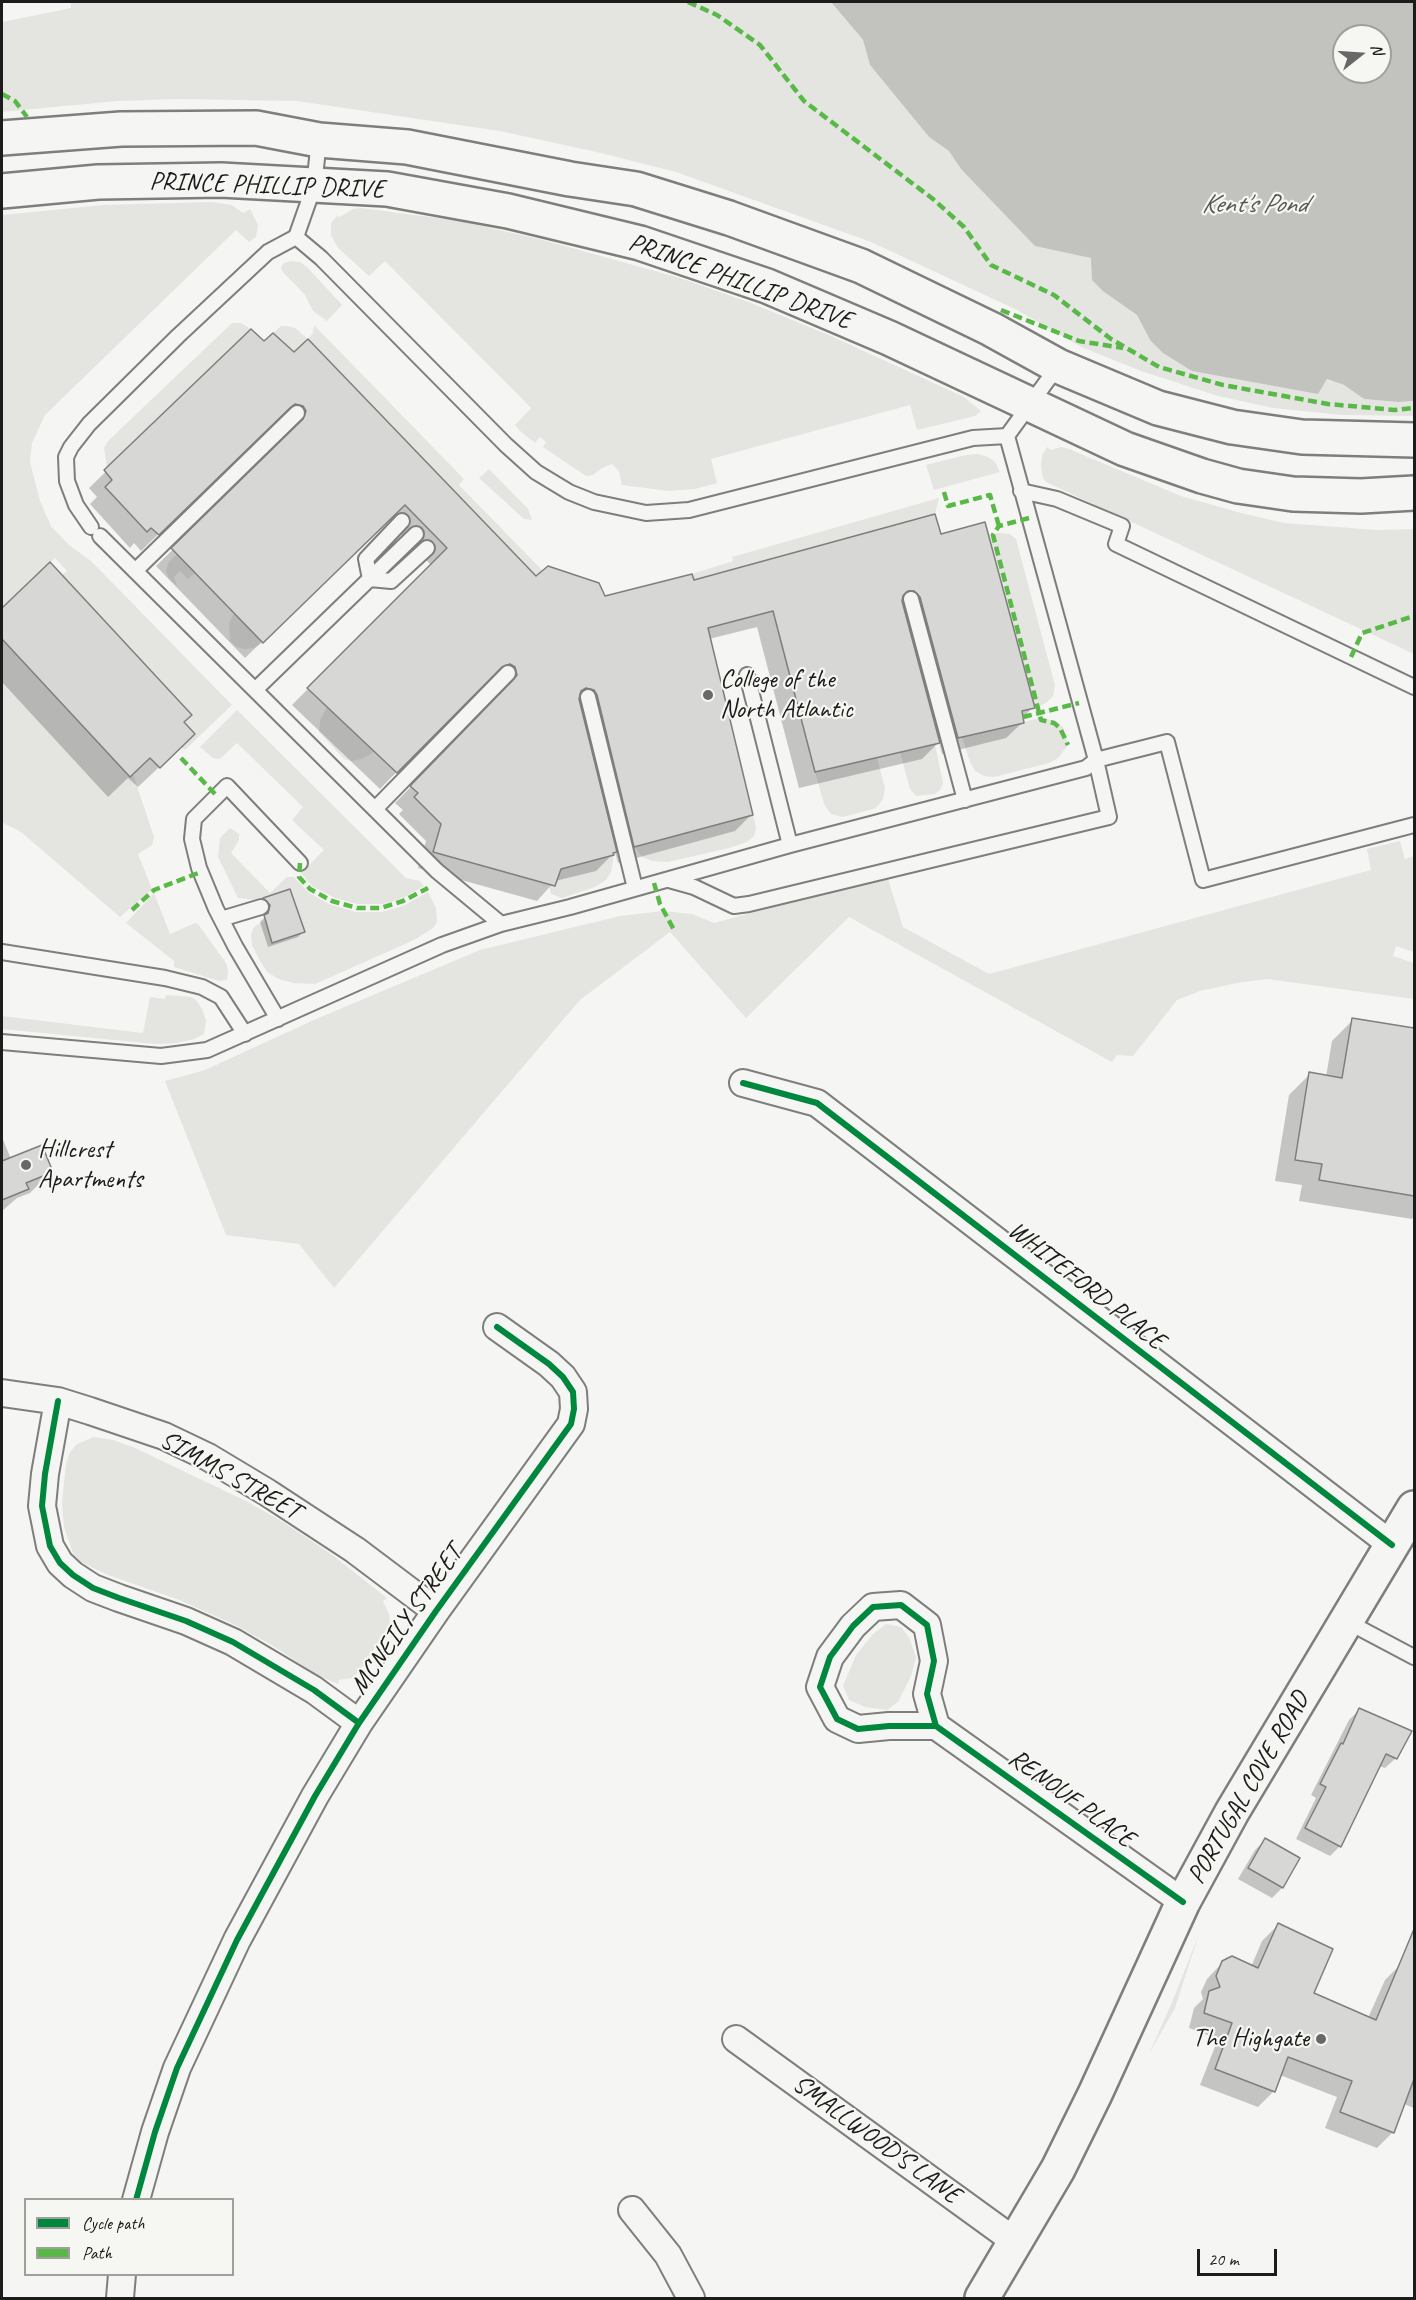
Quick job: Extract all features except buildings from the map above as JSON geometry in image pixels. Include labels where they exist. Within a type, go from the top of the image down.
[{"type":"main road","name":"PRINCE PHILLIP DRIVE","points":[[2,138],[121,129],[256,128],[319,140],[407,147],[570,179],[636,189],[670,198],[861,266],[991,329],[1058,366],[1158,408],[1232,427],[1302,437],[1414,440]]},
{"type":"main road","name":"PRINCE PHILLIP DRIVE","points":[[2,191],[152,180],[221,180],[387,189],[508,211],[640,243],[697,261],[817,306],[1125,449],[1202,476],[1239,486],[1293,494],[1414,493]]},
{"type":"main road","points":[[1329,495],[1360,515],[1414,514]]},
{"type":"main road","name":"PORTUGAL COVE ROAD","points":[[982,2298],[1058,2169],[1183,1902],[1232,1812],[1414,1508]]},
{"type":"street","name":"WHITEFORD PLACE","points":[[743,1083],[817,1103],[1392,1545]]},
{"type":"street","name":"MCNEILY STREET","points":[[136,2198],[155,2132],[177,2068],[205,2005],[237,1940],[315,1796],[359,1723],[436,1611],[571,1424],[574,1409],[573,1392],[563,1377],[549,1364],[497,1328]]},
{"type":"street","name":"SIMMS STREET","points":[[2,1393],[58,1401],[164,1436],[208,1457],[355,1550],[436,1611]]},
{"type":"street","points":[[58,1401],[45,1474],[42,1506],[50,1546],[60,1563],[73,1575],[93,1587],[186,1621],[233,1642],[314,1690],[359,1723]]},
{"type":"street","points":[[901,1605],[927,1625],[934,1661],[927,1694],[936,1726],[889,1726],[858,1729],[837,1719],[820,1687],[830,1657],[853,1626],[873,1607],[901,1605]]},
{"type":"street","name":"RENOUF PLACE","points":[[936,1726],[1183,1902]]},
{"type":"street","name":"SMALLWOOD'S LANE","points":[[736,2039],[1016,2242]]},
{"type":"street","points":[[632,2210],[668,2255],[691,2298]]},
{"type":"street","points":[[120,2298],[122,2276]]},
{"type":"lane","points":[[319,140],[314,186],[296,237],[268,252],[89,424],[66,457],[67,481],[76,505],[96,531],[135,571],[437,871],[501,924]]},
{"type":"lane","points":[[296,237],[321,258],[506,445],[536,472],[569,492],[594,502],[646,513],[689,510],[973,438],[1007,436],[1058,366]]},
{"type":"lane","points":[[135,571],[297,413]]},
{"type":"lane","points":[[669,880],[694,887],[734,906],[749,904],[1109,817],[1096,760],[1007,436]]},
{"type":"lane","points":[[1022,491],[1058,499],[1122,526],[1116,544],[1414,687]]},
{"type":"lane","points":[[370,579],[366,559],[402,521]]},
{"type":"lane","points":[[255,690],[416,534]]},
{"type":"lane","points":[[370,579],[391,581],[427,548]]},
{"type":"lane","points":[[911,599],[965,800]]},
{"type":"lane","points":[[376,808],[508,673]]},
{"type":"lane","points":[[747,675],[790,845]]},
{"type":"lane","points":[[588,696],[635,888]]},
{"type":"lane","points":[[2,1042],[160,1056],[207,1050],[442,945],[501,924],[669,880],[790,845],[1086,768],[1096,760],[1167,742],[1203,880],[1414,825]]},
{"type":"lane","points":[[278,1019],[221,919],[199,868],[192,839],[194,819],[227,786],[300,863]]},
{"type":"lane","points":[[221,919],[261,907]]},
{"type":"lane","points":[[2,952],[142,974],[202,987],[221,997],[246,1034]]},
{"type":"lane","points":[[1346,1621],[1414,1657]]},
{"type":"shaded area","points":[[71,2],[831,2],[863,40],[870,65],[929,137],[950,151],[961,169],[1075,253],[1091,258],[1137,315],[1150,340],[1192,371],[1318,393],[1327,379],[1344,385],[1364,399],[1414,401],[1414,416],[1342,415],[1273,408],[1218,396],[1141,371],[1081,347],[1017,310],[871,242],[676,172],[500,131],[297,101],[179,99],[117,101],[2,112],[2,22],[71,8]]},
{"type":"shaded area","points":[[212,202],[232,205],[243,213],[250,209],[258,225],[256,237],[249,242],[236,230],[45,415],[32,443],[30,462],[40,501],[51,526],[69,545],[91,561],[232,705],[185,750],[181,747],[184,722],[192,714],[62,575],[67,571],[55,558],[2,608],[2,215],[103,205]]},
{"type":"shaded area","points":[[361,208],[460,221],[543,240],[680,278],[751,303],[831,336],[964,397],[981,411],[975,416],[917,430],[910,405],[711,459],[717,483],[695,489],[669,491],[622,485],[619,471],[612,464],[593,475],[586,476],[543,447],[546,442],[540,437],[535,443],[519,430],[515,425],[531,408],[385,261],[369,276],[338,248],[331,235],[331,223],[337,216],[340,217],[353,209]]},
{"type":"shaded area","points":[[300,262],[308,268],[342,305],[327,321],[313,311],[305,295],[282,271],[281,267],[284,263]]},
{"type":"shaded area","points":[[232,323],[241,323],[251,329],[107,468],[104,448],[108,441]]},
{"type":"shaded area","points":[[314,325],[464,479],[459,485],[543,571],[536,576],[308,339],[313,333]]},
{"type":"shaded area","points":[[281,326],[287,326],[295,328],[308,339],[294,352],[273,333]]},
{"type":"shaded area","points":[[1047,447],[1051,450],[1061,447],[1069,449],[1181,496],[1284,523],[1376,530],[1414,529],[1414,654],[1046,482],[1041,467],[1042,455]]},
{"type":"shaded area","points":[[978,454],[995,462],[1000,472],[934,490],[926,465]]},
{"type":"shaded area","points":[[489,469],[528,509],[532,520],[524,519],[479,478]]},
{"type":"shaded area","points":[[939,498],[935,514],[694,580],[692,574],[733,561],[732,557]]},
{"type":"shaded area","points":[[989,534],[1010,534],[1016,539],[1055,685],[1053,696],[1046,703],[1035,708]]},
{"type":"shaded area","points":[[177,554],[195,573],[188,579],[180,571],[174,577],[177,586],[168,577],[166,570],[169,562]]},
{"type":"shaded area","points":[[234,613],[263,643],[254,648],[244,649],[230,641],[229,623]]},
{"type":"shaded area","points":[[2,639],[130,777],[133,774],[154,837],[152,845],[138,854],[152,889],[120,917],[21,832],[2,822]]},
{"type":"shaded area","points":[[327,707],[374,752],[362,759],[351,761],[344,759],[319,732],[320,720]]},
{"type":"shaded area","points":[[237,710],[406,878],[420,881],[424,886],[403,898],[383,904],[357,904],[335,898],[312,886],[301,873],[324,850],[292,820],[303,807],[237,743],[218,759],[213,758],[200,747]]},
{"type":"shaded area","points":[[1040,718],[1056,721],[1063,727],[1068,745],[1058,758],[1049,763],[994,777],[984,776],[975,771],[962,737]]},
{"type":"shaded area","points":[[935,744],[943,783],[935,794],[916,796],[910,789],[900,752]]},
{"type":"shaded area","points":[[877,758],[885,788],[883,799],[876,808],[843,817],[831,814],[824,804],[815,772]]},
{"type":"shaded area","points":[[753,815],[756,828],[754,836],[747,842],[729,848],[668,862],[652,861],[642,857],[635,847]]},
{"type":"shaded area","points":[[230,828],[239,834],[239,840],[231,853],[270,893],[287,877],[294,877],[308,892],[329,904],[356,912],[382,912],[405,905],[428,892],[436,908],[437,922],[433,928],[414,940],[315,984],[293,983],[279,979],[267,972],[252,945],[251,934],[254,927],[265,920],[273,943],[304,933],[290,889],[258,900],[238,898],[218,857],[220,838]]},
{"type":"shaded area","points":[[1400,841],[1405,859],[1414,856],[1414,952],[1396,946],[1393,956],[1414,963],[1414,999],[1267,979],[1237,983],[1200,991],[1177,1000],[1133,1056],[1117,1055],[1112,1062],[849,917],[746,1018],[670,932],[580,1000],[334,1288],[299,1244],[226,1235],[165,1081],[205,1070],[316,1019],[480,950],[620,916],[663,911],[692,914],[714,923],[887,876],[903,927],[989,974],[1371,870],[1367,849]]},
{"type":"shaded area","points":[[614,855],[611,872],[606,880],[595,887],[562,898],[551,894],[549,884],[561,869]]},
{"type":"shaded area","points":[[154,893],[170,934],[195,923],[198,924],[226,963],[227,980],[219,981],[174,967],[174,961],[126,923]]},
{"type":"shaded area","points":[[166,995],[191,997],[196,1000],[206,1020],[204,1034],[177,1043],[155,1044],[2,1029],[2,1016],[143,1033],[150,997],[165,999]]},
{"type":"shaded area","points":[[94,1437],[113,1440],[133,1447],[246,1501],[331,1554],[387,1598],[383,1601],[390,1623],[361,1670],[352,1678],[339,1680],[338,1684],[315,1674],[272,1645],[231,1623],[177,1599],[108,1575],[74,1556],[64,1527],[62,1503],[66,1464],[70,1452],[77,1444]]},
{"type":"shaded area","points":[[886,1624],[901,1627],[910,1639],[916,1658],[911,1676],[898,1702],[887,1710],[865,1707],[849,1700],[843,1686],[856,1655],[873,1634]]},
{"type":"shaded area","points":[[1199,1934],[1175,2008],[1149,2054],[1173,2000]]},
{"type":"water","name":"Kent's Pond","points":[[831,2],[1414,2],[1414,401],[1364,399],[1344,385],[1327,379],[1318,394],[1192,371],[1163,353],[1150,340],[1137,315],[1103,291],[1092,280],[1091,258],[1035,246],[961,169],[949,151],[929,137],[870,65],[863,40]]},
{"type":"marked path","points":[[688,2],[717,15],[760,45],[804,101],[933,199],[964,227],[991,265],[1054,295],[1111,339],[1159,367],[1223,385],[1328,404],[1395,410],[1414,408]]},
{"type":"marked path","points":[[2,94],[15,101],[27,117]]},
{"type":"marked path","points":[[1001,310],[1079,341],[1123,348]]},
{"type":"marked path","points":[[944,492],[948,506],[990,495],[999,526]]},
{"type":"marked path","points":[[1029,518],[999,526],[993,535],[1041,720],[1054,723],[1060,728],[1068,745]]},
{"type":"marked path","points":[[1351,657],[1362,633],[1414,616]]},
{"type":"marked path","points":[[1023,717],[1079,703]]},
{"type":"marked path","points":[[181,758],[216,795]]},
{"type":"marked path","points":[[300,863],[299,877],[310,889],[332,901],[357,908],[381,908],[403,901],[428,888]]},
{"type":"marked path","points":[[132,910],[154,890],[201,872]]},
{"type":"marked path","points":[[654,883],[660,904],[674,930]]},
{"type":"cycle path","points":[[743,1083],[817,1103],[1392,1545]]},
{"type":"cycle path","points":[[137,2198],[155,2132],[177,2068],[237,1940],[315,1796],[359,1723],[436,1611],[571,1424],[574,1409],[573,1392],[563,1377],[549,1364],[497,1327]]},
{"type":"cycle path","points":[[58,1401],[45,1474],[42,1506],[50,1546],[60,1563],[93,1588],[186,1621],[233,1642],[314,1690],[359,1723]]},
{"type":"cycle path","points":[[936,1726],[889,1726],[858,1729],[837,1719],[820,1687],[830,1657],[853,1626],[873,1607],[901,1605],[927,1625],[934,1661],[927,1694],[936,1726],[1183,1902]]},
{"type":"place","name":"College of the North Atlantic","points":[[708,695]]},
{"type":"place","name":"Hillcrest Apartments","points":[[26,1165]]},
{"type":"place","name":"The Highgate","points":[[1321,2039]]}]
